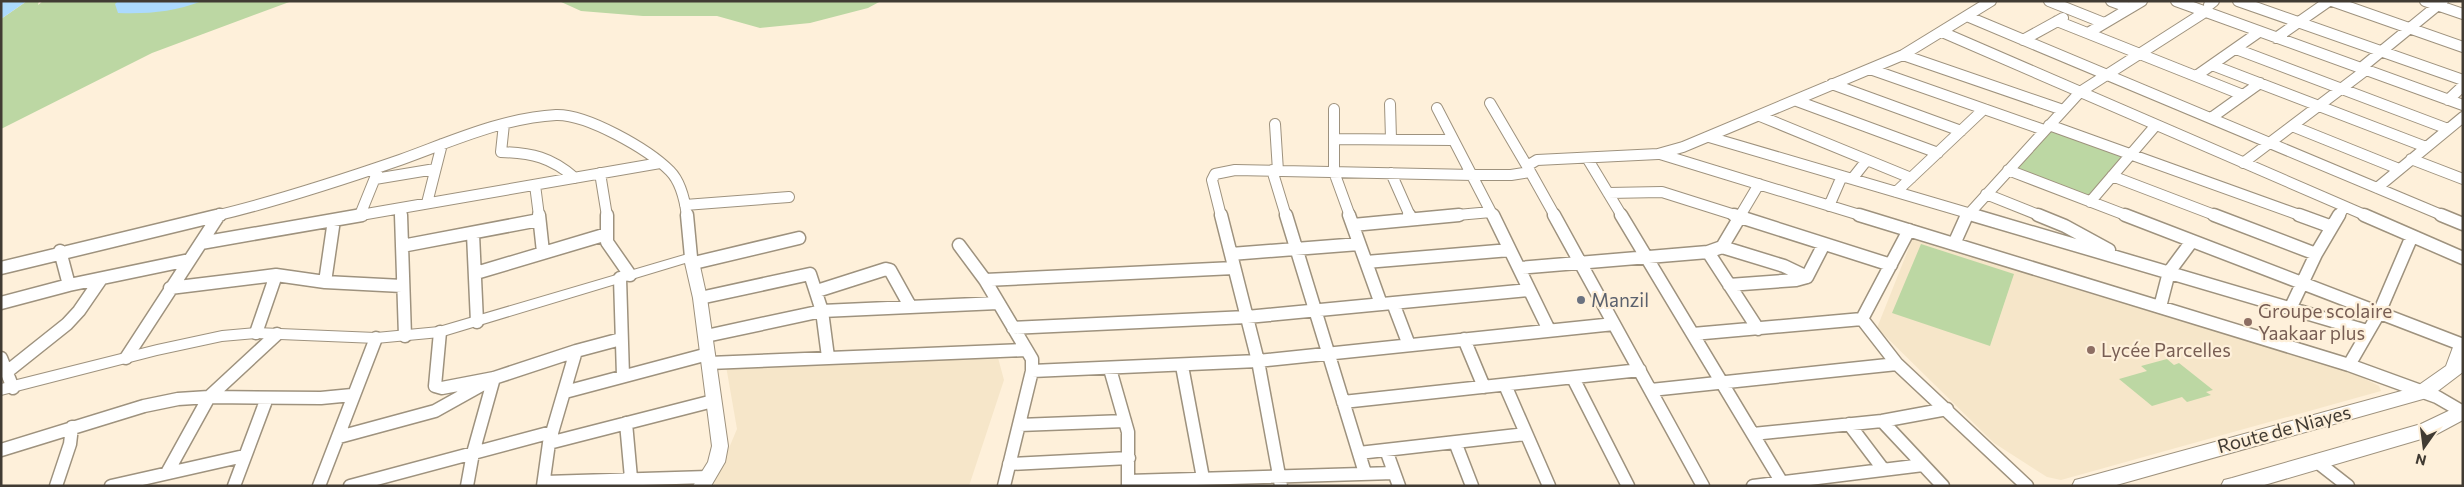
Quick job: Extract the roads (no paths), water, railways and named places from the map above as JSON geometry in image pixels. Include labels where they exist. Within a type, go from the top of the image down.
[{"type":"main road","name":"Route de Niayes","points":[[2083,486],[2423,392],[2454,370],[2463,345]]},
{"type":"main road","name":"Route de Niayes","points":[[2232,486],[2428,430],[2463,412]]},
{"type":"street","points":[[1280,481],[1258,361],[1213,176],[1224,170],[1511,175],[1529,169],[1537,160],[1658,154],[1683,147],[1760,116],[1903,55],[1992,1]]},
{"type":"street","points":[[2048,1],[2104,24]]},
{"type":"street","points":[[2111,1],[2130,8]]},
{"type":"street","points":[[2088,33],[2142,1]]},
{"type":"street","points":[[2176,1],[2209,6],[2259,32],[2463,105]]},
{"type":"street","points":[[2238,1],[2463,80]]},
{"type":"street","points":[[2276,38],[2331,1],[2463,47]]},
{"type":"street","points":[[2425,1],[2441,3],[2463,14]]},
{"type":"street","points":[[2244,163],[2319,106],[2363,69],[2380,50],[2441,3]]},
{"type":"street","points":[[1954,244],[1968,213],[2080,92],[2140,54],[2209,6]]},
{"type":"street","points":[[2023,40],[2074,12]]},
{"type":"street","points":[[1968,17],[2463,224]]},
{"type":"street","points":[[2056,21],[2244,95]]},
{"type":"street","points":[[1942,32],[2463,258]]},
{"type":"street","points":[[2196,76],[2259,32]]},
{"type":"street","points":[[2236,49],[2448,129]]},
{"type":"street","points":[[1903,55],[2064,110]]},
{"type":"street","points":[[2212,65],[2426,147]]},
{"type":"street","points":[[1870,69],[1984,110],[2131,153],[2332,227]]},
{"type":"street","points":[[1832,84],[1961,131]]},
{"type":"street","points":[[2211,118],[2260,84]]},
{"type":"street","points":[[2448,100],[2463,86]]},
{"type":"street","points":[[1797,100],[1938,153]]},
{"type":"street","points":[[1490,103],[1529,169],[1704,486]]},
{"type":"street","points":[[1390,104],[1391,140]]},
{"type":"street","points":[[1334,108],[1334,172],[1366,262],[1409,346]]},
{"type":"street","points":[[1436,108],[1473,175],[1549,330]]},
{"type":"street","points":[[1896,192],[1984,110]]},
{"type":"street","points":[[1,268],[60,251],[220,214],[328,185],[504,124],[530,119],[572,116],[615,135],[660,163],[676,178],[685,205],[700,298],[720,456],[704,481],[631,478],[544,484],[550,437],[576,351]]},
{"type":"street","points":[[1760,116],[1911,178]]},
{"type":"street","points":[[2377,188],[2463,117]]},
{"type":"street","points":[[504,124],[501,152],[532,153],[565,169],[575,178]]},
{"type":"street","points":[[1275,124],[1275,170],[1296,249],[1365,474]]},
{"type":"street","points":[[2090,202],[2156,125]]},
{"type":"street","points":[[2292,126],[2400,169]]},
{"type":"street","points":[[1709,136],[2367,331]]},
{"type":"street","points":[[1334,139],[1452,140]]},
{"type":"street","points":[[427,204],[442,144]]},
{"type":"street","points":[[1658,154],[2349,365],[2443,400],[2463,412]]},
{"type":"street","points":[[1587,158],[1783,484]]},
{"type":"street","points":[[2411,159],[2463,179]]},
{"type":"street","points":[[1830,206],[1847,177],[1867,160]]},
{"type":"street","points":[[201,243],[660,163]]},
{"type":"street","points":[[360,215],[379,167]]},
{"type":"street","points":[[375,179],[435,169]]},
{"type":"street","points":[[2008,170],[2463,345]]},
{"type":"street","points":[[1391,173],[1411,220]]},
{"type":"street","points":[[600,174],[607,216],[607,234],[612,252],[625,276],[621,339],[622,376]]},
{"type":"street","points":[[2112,176],[2316,254]]},
{"type":"street","points":[[1722,247],[1759,184]]},
{"type":"street","points":[[535,185],[543,252]]},
{"type":"street","points":[[1608,193],[1658,191],[1891,265]]},
{"type":"street","points":[[1986,194],[2065,226],[2126,260]]},
{"type":"street","points":[[685,205],[789,197]]},
{"type":"street","points":[[2290,308],[2316,254],[2344,207]]},
{"type":"street","points":[[401,208],[405,336]]},
{"type":"street","points":[[1352,225],[1491,212]]},
{"type":"street","points":[[126,358],[220,214]]},
{"type":"street","points":[[325,282],[334,220]]},
{"type":"street","points":[[402,246],[473,234],[538,220]]},
{"type":"street","points":[[1862,319],[1909,230]]},
{"type":"street","points":[[473,234],[477,322]]},
{"type":"street","points":[[476,273],[607,234]]},
{"type":"street","points":[[2349,365],[2379,313],[2412,236]]},
{"type":"street","points":[[1,358],[8,371],[7,389],[188,342],[256,333],[376,338],[440,332],[625,276],[799,238]]},
{"type":"street","points":[[2160,307],[2169,272],[2192,241]]},
{"type":"street","points":[[1231,254],[1360,244]]},
{"type":"street","points":[[1729,285],[1796,280],[1807,277],[1824,244]]},
{"type":"street","points":[[959,245],[985,280],[1032,359],[1032,371],[1004,486]]},
{"type":"street","points":[[1519,268],[1708,252],[1722,247],[1784,266],[1807,277]]},
{"type":"street","points":[[1366,262],[1510,250]]},
{"type":"street","points":[[60,251],[69,285]]},
{"type":"street","points":[[1708,252],[1758,329]]},
{"type":"street","points":[[1,303],[69,285],[189,260]]},
{"type":"street","points":[[985,280],[1234,268]]},
{"type":"street","points":[[817,291],[882,269],[890,270],[910,306]]},
{"type":"street","points":[[700,298],[810,274],[822,310],[828,357]]},
{"type":"street","points":[[170,288],[276,275],[325,282],[402,286]]},
{"type":"street","points":[[256,333],[276,275]]},
{"type":"street","points":[[8,371],[67,324],[79,311],[101,279]]},
{"type":"street","points":[[1013,328],[1247,317],[1529,290]]},
{"type":"street","points":[[706,336],[822,310],[998,303]]},
{"type":"street","points":[[1693,334],[1862,319]]},
{"type":"street","points":[[1862,319],[1898,364],[2027,486]]},
{"type":"street","points":[[1032,371],[1182,366],[1258,361],[1614,324]]},
{"type":"street","points":[[440,332],[437,388],[494,378],[576,351],[621,339]]},
{"type":"street","points":[[166,473],[209,397],[277,334]]},
{"type":"street","points":[[319,486],[339,437],[352,395],[376,338]]},
{"type":"street","points":[[1464,340],[1484,387]]},
{"type":"street","points":[[565,392],[622,376],[709,359],[1026,350]]},
{"type":"street","points":[[1651,390],[1898,364]]},
{"type":"street","points":[[1182,366],[1203,478]]},
{"type":"street","points":[[1110,369],[1126,421],[1129,458],[1128,484],[1203,478],[1280,481],[1365,474],[1396,479],[1386,450]]},
{"type":"street","points":[[1343,402],[1640,370]]},
{"type":"street","points":[[339,437],[435,411],[494,378]]},
{"type":"street","points":[[467,486],[473,453],[494,378]]},
{"type":"street","points":[[1573,378],[1628,486]]},
{"type":"street","points":[[1505,385],[1549,486]]},
{"type":"street","points":[[1,450],[144,406],[178,399],[209,397],[321,398],[352,395]]},
{"type":"street","points":[[234,486],[267,398]]},
{"type":"street","points":[[350,486],[473,453],[626,423],[713,401]]},
{"type":"street","points":[[1753,434],[1882,421],[1946,409]]},
{"type":"street","points":[[1019,425],[1126,421]]},
{"type":"street","points":[[1882,421],[1942,486]]},
{"type":"street","points":[[626,423],[631,478]]},
{"type":"street","points":[[1850,424],[1883,469]]},
{"type":"street","points":[[56,486],[70,444],[72,427]]},
{"type":"street","points":[[1359,453],[1526,434]]},
{"type":"street","points":[[1455,442],[1472,486]]},
{"type":"street","points":[[111,486],[244,456]]},
{"type":"street","points":[[1010,464],[1129,458]]},
{"type":"street","points":[[2316,461],[2348,486]]},
{"type":"street","points":[[1753,486],[1783,484],[1923,465]]},
{"type":"water","points":[[1,1],[27,1],[1,19]]},
{"type":"water","points":[[118,1],[202,1],[171,10],[151,13],[118,13],[115,4]]},
{"type":"place","name":"Manzil","points":[[1581,300]]},
{"type":"place","name":"Groupe scolaire Yaakaar plus","points":[[2248,322]]},
{"type":"place","name":"Lycée Parcelles","points":[[2091,350]]}]
